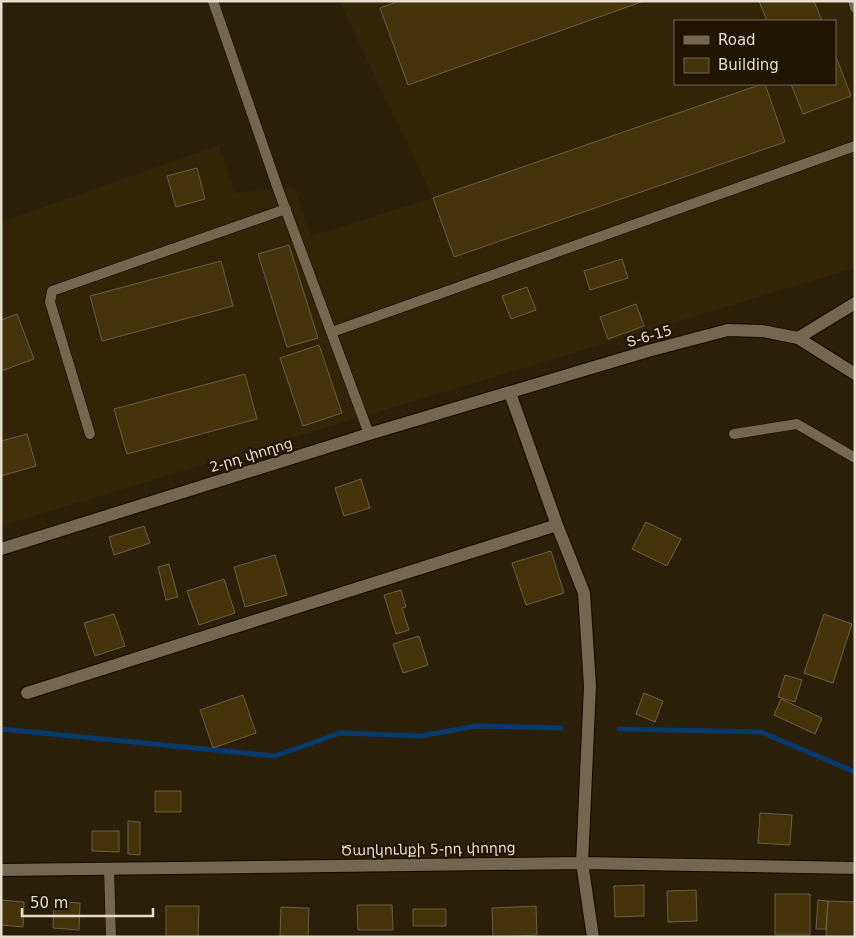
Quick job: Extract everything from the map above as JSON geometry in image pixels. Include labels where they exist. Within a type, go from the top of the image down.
[{"type":"street","points":[[798,338],[855,303]]},
{"type":"street","name":"Տ-6-15","points":[[510,392],[648,351],[728,330],[762,331],[798,338],[855,374]]},
{"type":"street","points":[[510,392],[557,525],[584,592],[590,686],[582,862],[593,937]]},
{"type":"street","name":"2-րդ փողոց","points":[[1,549],[510,392]]},
{"type":"street","points":[[27,693],[557,525]]},
{"type":"street","name":"Ծաղկունքի 5-րդ փողոց","points":[[1,870],[582,862],[855,868]]},
{"type":"lane","points":[[213,1],[286,209],[369,434]]},
{"type":"lane","points":[[853,1],[855,8]]},
{"type":"lane","points":[[332,332],[855,146]]},
{"type":"lane","points":[[90,434],[50,302],[52,291],[286,209]]},
{"type":"lane","points":[[734,434],[797,424],[855,458]]},
{"type":"lane","points":[[109,868],[111,937]]},
{"type":"shaded area","points":[[339,1],[855,1],[855,268],[1,526],[1,222],[219,145],[235,193],[294,187],[311,236],[433,198]]},
{"type":"building","points":[[399,1],[644,1],[408,85],[380,8]]},
{"type":"building","points":[[759,1],[814,1],[822,20],[767,20]]},
{"type":"building","points":[[836,57],[851,96],[803,114],[791,85],[836,85]]},
{"type":"building","points":[[759,85],[765,85],[785,142],[454,257],[433,198]]},
{"type":"building","points":[[197,168],[205,199],[176,207],[167,176]]},
{"type":"building","points":[[289,245],[318,338],[287,347],[258,254]]},
{"type":"building","points":[[622,259],[628,278],[590,290],[584,271]]},
{"type":"building","points":[[221,261],[233,306],[102,341],[90,296]]},
{"type":"building","points":[[527,287],[536,310],[511,319],[502,296]]},
{"type":"building","points":[[636,304],[644,326],[608,339],[600,317]]},
{"type":"building","points":[[17,314],[34,359],[1,371],[1,320]]},
{"type":"building","points":[[319,345],[342,413],[303,426],[280,358]]},
{"type":"building","points":[[245,374],[257,419],[127,454],[114,409]]},
{"type":"building","points":[[27,434],[36,466],[1,476],[1,441]]},
{"type":"building","points":[[361,479],[370,508],[344,516],[335,488]]},
{"type":"building","points":[[646,522],[681,539],[667,566],[632,549]]},
{"type":"building","points":[[144,526],[150,543],[114,555],[109,537]]},
{"type":"building","points":[[551,551],[564,593],[526,605],[512,563]]},
{"type":"building","points":[[275,555],[287,595],[245,607],[234,567]]},
{"type":"building","points":[[169,564],[178,597],[166,600],[158,567]]},
{"type":"building","points":[[224,579],[235,613],[199,625],[187,591]]},
{"type":"building","points":[[401,590],[406,607],[402,608],[409,630],[396,634],[384,595]]},
{"type":"building","points":[[114,614],[125,646],[95,656],[84,623]]},
{"type":"building","points":[[824,614],[852,624],[833,683],[804,673]]},
{"type":"building","points":[[419,636],[428,665],[403,673],[393,644]]},
{"type":"building","points":[[785,675],[802,680],[795,702],[778,697]]},
{"type":"building","points":[[644,693],[663,701],[655,722],[636,714]]},
{"type":"building","points":[[243,695],[256,733],[213,748],[200,710]]},
{"type":"building","points":[[781,699],[822,718],[815,734],[774,715]]},
{"type":"building","points":[[155,791],[181,791],[181,812],[155,812]]},
{"type":"building","points":[[760,813],[792,815],[790,845],[758,843]]},
{"type":"building","points":[[128,821],[140,822],[140,855],[128,854]]},
{"type":"building","points":[[92,831],[119,831],[119,852],[92,851]]},
{"type":"building","points":[[644,885],[644,916],[615,917],[614,886]]},
{"type":"building","points":[[696,890],[697,921],[668,922],[667,891]]},
{"type":"building","points":[[775,894],[810,894],[810,935],[775,935]]},
{"type":"building","points":[[1,900],[24,902],[23,927],[1,925]]},
{"type":"building","points":[[818,900],[828,901],[826,929],[816,929]]},
{"type":"building","points":[[54,901],[80,903],[79,930],[53,928]]},
{"type":"building","points":[[828,901],[855,902],[855,937],[826,936]]},
{"type":"building","points":[[357,905],[392,905],[393,930],[358,930]]},
{"type":"building","points":[[166,906],[199,906],[198,937],[166,937]]},
{"type":"building","points":[[536,906],[537,935],[493,937],[492,908]]},
{"type":"building","points":[[281,907],[309,908],[308,937],[280,936]]},
{"type":"building","points":[[413,909],[446,909],[446,926],[413,926]]},
{"type":"waterway","points":[[1,729],[275,756],[340,733],[421,736],[476,726],[561,728]]},
{"type":"waterway","points":[[619,729],[761,732],[855,772]]}]
